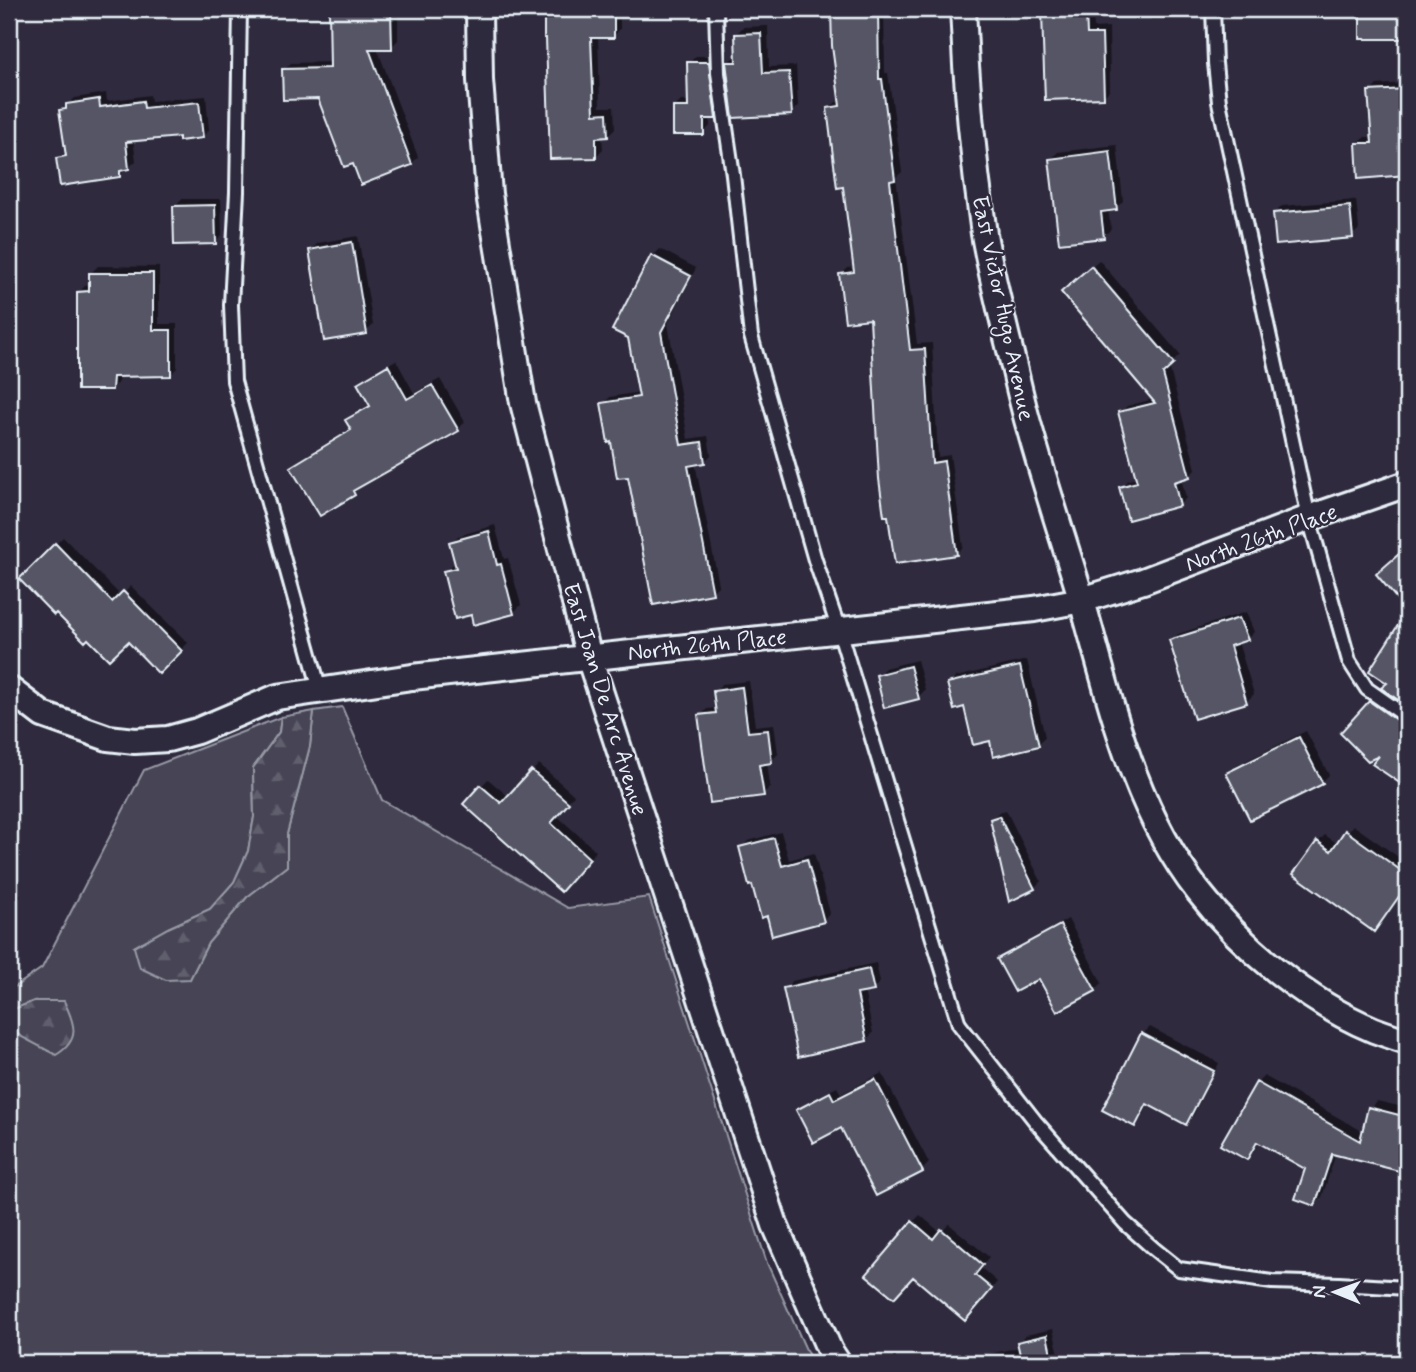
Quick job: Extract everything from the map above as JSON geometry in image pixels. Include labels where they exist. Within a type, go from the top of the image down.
[{"type":"street","name":"East Joan De Arc Avenue","points":[[479,9],[480,80],[489,194],[523,403],[589,657],[775,1225],[830,1351],[838,1363]]},
{"type":"street","name":"East Victor Hugo Avenue","points":[[963,9],[966,66],[984,235],[1000,309],[1030,430],[1116,722],[1141,794],[1163,839],[1197,890],[1224,922],[1255,952],[1293,984],[1337,1012],[1407,1041]]},
{"type":"street","name":"North 26th Place","points":[[9,689],[43,715],[108,738],[135,741],[167,739],[197,731],[276,697],[320,690],[412,677],[1034,609],[1082,600],[1143,581],[1407,484]]},
{"type":"lane","points":[[240,9],[237,192],[231,305],[234,381],[320,690]]},
{"type":"lane","points":[[716,9],[718,73],[733,175],[751,336],[815,560],[839,630],[959,1024],[1036,1122],[1125,1223],[1179,1269],[1272,1282],[1407,1288]]},
{"type":"lane","points":[[1213,9],[1219,102],[1309,518],[1349,661],[1367,689],[1407,717]]},
{"type":"green space","points":[[342,707],[382,800],[568,908],[649,897],[767,1263],[812,1363],[9,1363],[9,1025],[20,1036],[34,1001],[9,1011],[9,991],[42,968],[144,770],[281,717],[279,732],[253,768],[254,817],[248,851],[234,882],[210,909],[134,947],[190,979],[208,943],[247,897],[287,866],[287,834],[310,746],[314,711]]},
{"type":"green space","points":[[314,711],[310,746],[287,834],[287,866],[247,897],[208,943],[190,979],[166,980],[140,968],[134,947],[210,909],[234,882],[248,851],[254,817],[253,768],[279,732],[281,717]]},
{"type":"green space","points":[[34,1001],[64,1001],[68,1009],[74,1031],[69,1043],[56,1055],[20,1036],[9,1025],[9,1011]]},
{"type":"building","points":[[329,9],[391,9],[392,49],[369,49],[412,165],[361,185],[353,164],[344,167],[318,99],[283,100],[282,69],[330,68]]},
{"type":"building","points":[[544,9],[614,9],[614,38],[591,38],[594,114],[607,113],[608,137],[596,138],[596,158],[550,159]]},
{"type":"building","points":[[831,9],[878,9],[879,79],[882,79],[895,180],[890,181],[910,350],[925,349],[932,463],[944,461],[957,555],[895,564],[879,479],[870,319],[845,322],[839,274],[854,272],[843,187],[837,188],[827,108],[840,106],[832,46]]},
{"type":"building","points":[[1360,9],[1407,9],[1407,39],[1360,39]]},
{"type":"building","points":[[1086,12],[1087,34],[1102,34],[1104,98],[1045,100],[1042,13]]},
{"type":"building","points":[[761,33],[763,73],[789,72],[792,115],[733,118],[726,62],[736,62],[735,34]]},
{"type":"building","points":[[687,62],[709,62],[716,119],[704,119],[704,135],[673,135],[673,107],[688,107]]},
{"type":"building","points":[[1407,89],[1407,175],[1358,179],[1356,143],[1372,143],[1368,91]]},
{"type":"building","points":[[99,99],[100,107],[143,101],[144,108],[199,102],[203,138],[179,141],[179,137],[126,142],[129,169],[120,171],[120,177],[60,186],[56,158],[66,156],[59,110],[66,109],[66,104]]},
{"type":"building","points":[[1110,151],[1117,210],[1101,212],[1104,238],[1059,243],[1049,159]]},
{"type":"building","points":[[215,205],[216,244],[174,245],[173,206]]},
{"type":"building","points":[[1350,206],[1353,238],[1276,245],[1273,213]]},
{"type":"building","points":[[352,242],[367,334],[324,341],[309,250]]},
{"type":"building","points":[[651,255],[691,276],[661,332],[681,445],[702,442],[705,463],[688,466],[713,594],[653,605],[628,477],[617,478],[601,403],[639,397],[628,338],[612,330]]},
{"type":"building","points":[[1091,266],[1174,364],[1163,374],[1190,477],[1174,482],[1180,506],[1128,520],[1119,487],[1137,482],[1118,412],[1155,403],[1061,292]]},
{"type":"building","points":[[89,273],[153,273],[153,330],[171,330],[171,376],[113,377],[112,390],[77,390],[77,292],[89,291]]},
{"type":"building","points":[[388,365],[407,399],[432,385],[459,431],[353,491],[355,495],[320,516],[290,467],[351,430],[345,420],[370,406],[357,383]]},
{"type":"building","points":[[489,531],[497,565],[501,564],[514,614],[473,625],[471,615],[455,619],[443,571],[456,568],[449,542]]},
{"type":"building","points":[[55,543],[112,602],[123,591],[182,651],[159,674],[128,642],[109,660],[88,639],[85,642],[56,613],[54,615],[19,579]]},
{"type":"building","points":[[1407,547],[1407,611],[1376,574]]},
{"type":"building","points":[[1407,611],[1407,706],[1381,688],[1387,683],[1369,671]]},
{"type":"building","points":[[1239,618],[1248,640],[1230,646],[1247,703],[1194,719],[1169,640]]},
{"type":"building","points":[[910,666],[919,699],[884,708],[876,675]]},
{"type":"building","points":[[1020,666],[1039,746],[993,757],[990,741],[973,745],[964,707],[954,710],[947,683]]},
{"type":"building","points":[[742,687],[748,732],[768,730],[772,763],[759,765],[764,796],[710,803],[698,715],[716,713],[713,691]]},
{"type":"building","points":[[1369,701],[1407,726],[1407,788],[1372,764],[1379,756],[1368,761],[1340,733]]},
{"type":"building","points":[[1299,737],[1323,784],[1250,820],[1226,773]]},
{"type":"building","points":[[531,770],[569,803],[551,823],[590,859],[561,892],[463,804],[480,785],[501,803]]},
{"type":"building","points":[[999,816],[1035,889],[1009,902],[990,819]]},
{"type":"building","points":[[1345,830],[1407,875],[1407,885],[1374,932],[1293,874],[1317,841],[1331,851]]},
{"type":"building","points":[[774,838],[782,866],[807,859],[824,922],[772,936],[767,916],[761,918],[752,885],[749,886],[739,847]]},
{"type":"building","points":[[1060,925],[1096,991],[1057,1012],[1039,979],[1015,992],[997,959]]},
{"type":"building","points":[[869,969],[874,991],[857,994],[867,1041],[798,1057],[783,988]]},
{"type":"building","points":[[1141,1033],[1214,1071],[1186,1125],[1147,1104],[1135,1127],[1102,1110]]},
{"type":"building","points":[[875,1079],[923,1172],[876,1196],[841,1128],[813,1143],[796,1110],[830,1092],[834,1100]]},
{"type":"building","points":[[1256,1082],[1360,1141],[1368,1107],[1407,1117],[1407,1173],[1332,1154],[1315,1206],[1295,1199],[1305,1169],[1257,1142],[1247,1160],[1220,1145]]},
{"type":"building","points":[[912,1221],[933,1239],[941,1229],[983,1265],[975,1275],[992,1289],[965,1321],[913,1277],[894,1298],[866,1275]]},
{"type":"building","points":[[1047,1335],[1053,1363],[1022,1363],[1017,1342]]}]
